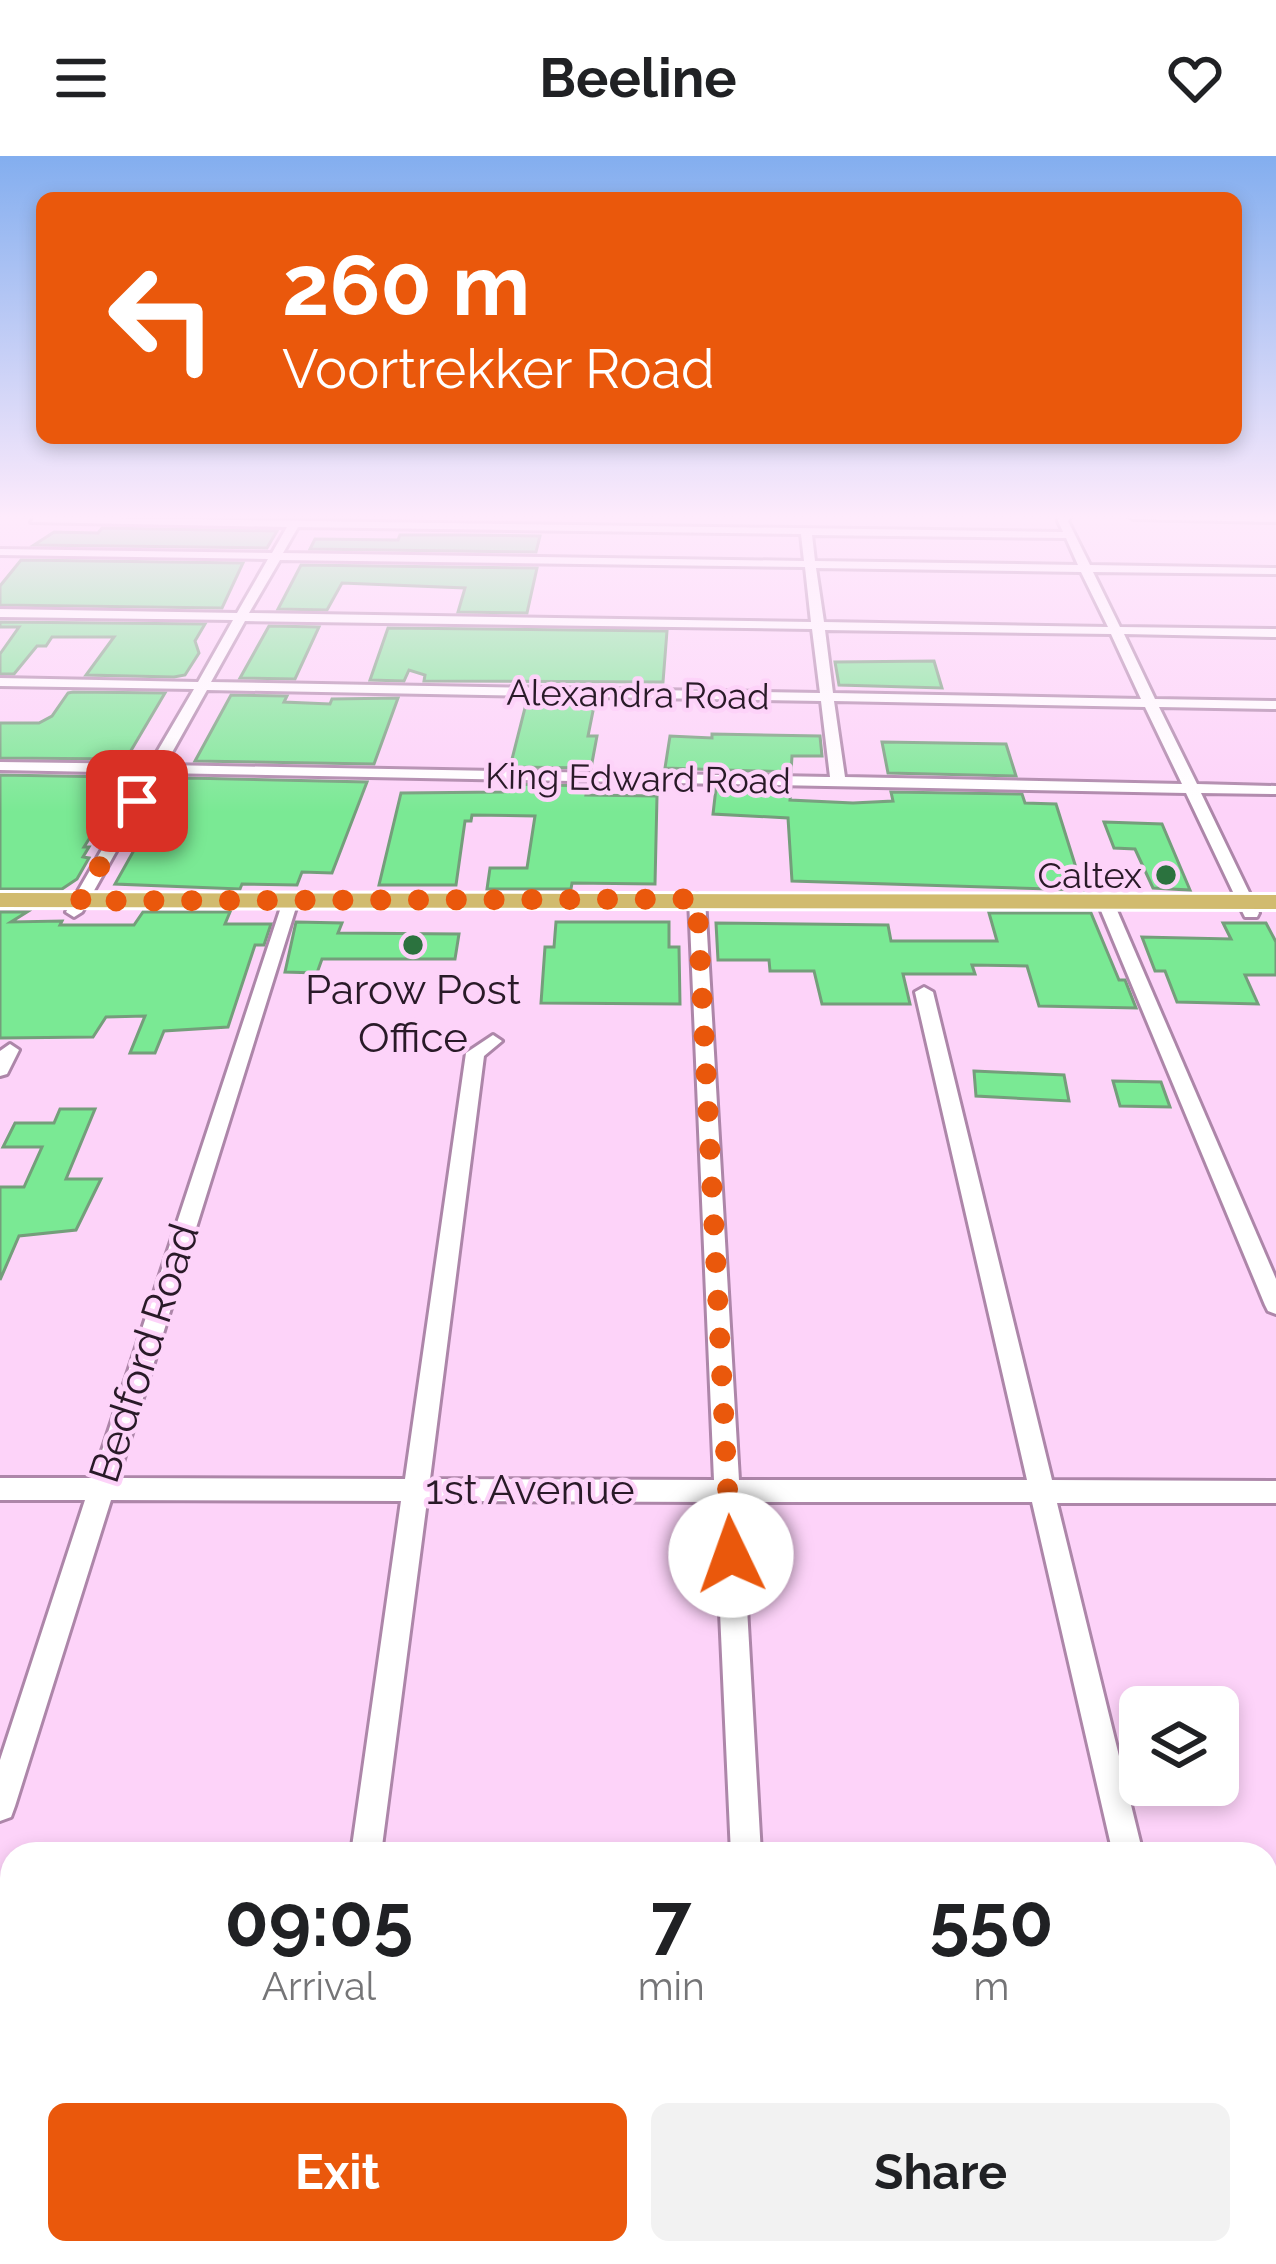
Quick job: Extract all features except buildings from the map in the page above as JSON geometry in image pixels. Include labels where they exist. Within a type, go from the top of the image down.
[{"type":"main road","points":[[0,900],[77,906]]},
{"type":"main road","points":[[0,911],[77,906],[697,905],[1257,909],[1276,902]]},
{"type":"street","points":[[111,614],[1276,633]]},
{"type":"street","points":[[817,614],[838,782]]},
{"type":"street","points":[[1107,614],[1190,788],[1257,909]]},
{"type":"street","points":[[77,906],[242,616]]},
{"type":"street","name":"Alexandra Road","points":[[0,682],[1276,705]]},
{"type":"street","name":"King Edward Road","points":[[0,766],[1276,790]]},
{"type":"street","points":[[697,905],[745,1842]]},
{"type":"street","name":"Bedford Road","points":[[0,1806],[288,906]]},
{"type":"street","points":[[1108,906],[1276,1305]]},
{"type":"street","points":[[924,992],[1125,1842]]},
{"type":"street","points":[[368,1842],[475,1053],[493,1041]]},
{"type":"street","points":[[0,1070],[10,1050]]},
{"type":"street","name":"1st Avenue","points":[[0,1489],[1276,1492]]},
{"type":"place","name":"Caltex","points":[[1166,875]]},
{"type":"place","name":"Parow Post Office","points":[[413,945]]},
{"type":"route","points":[[137,801],[80,901],[697,899],[731,1555]]}]
